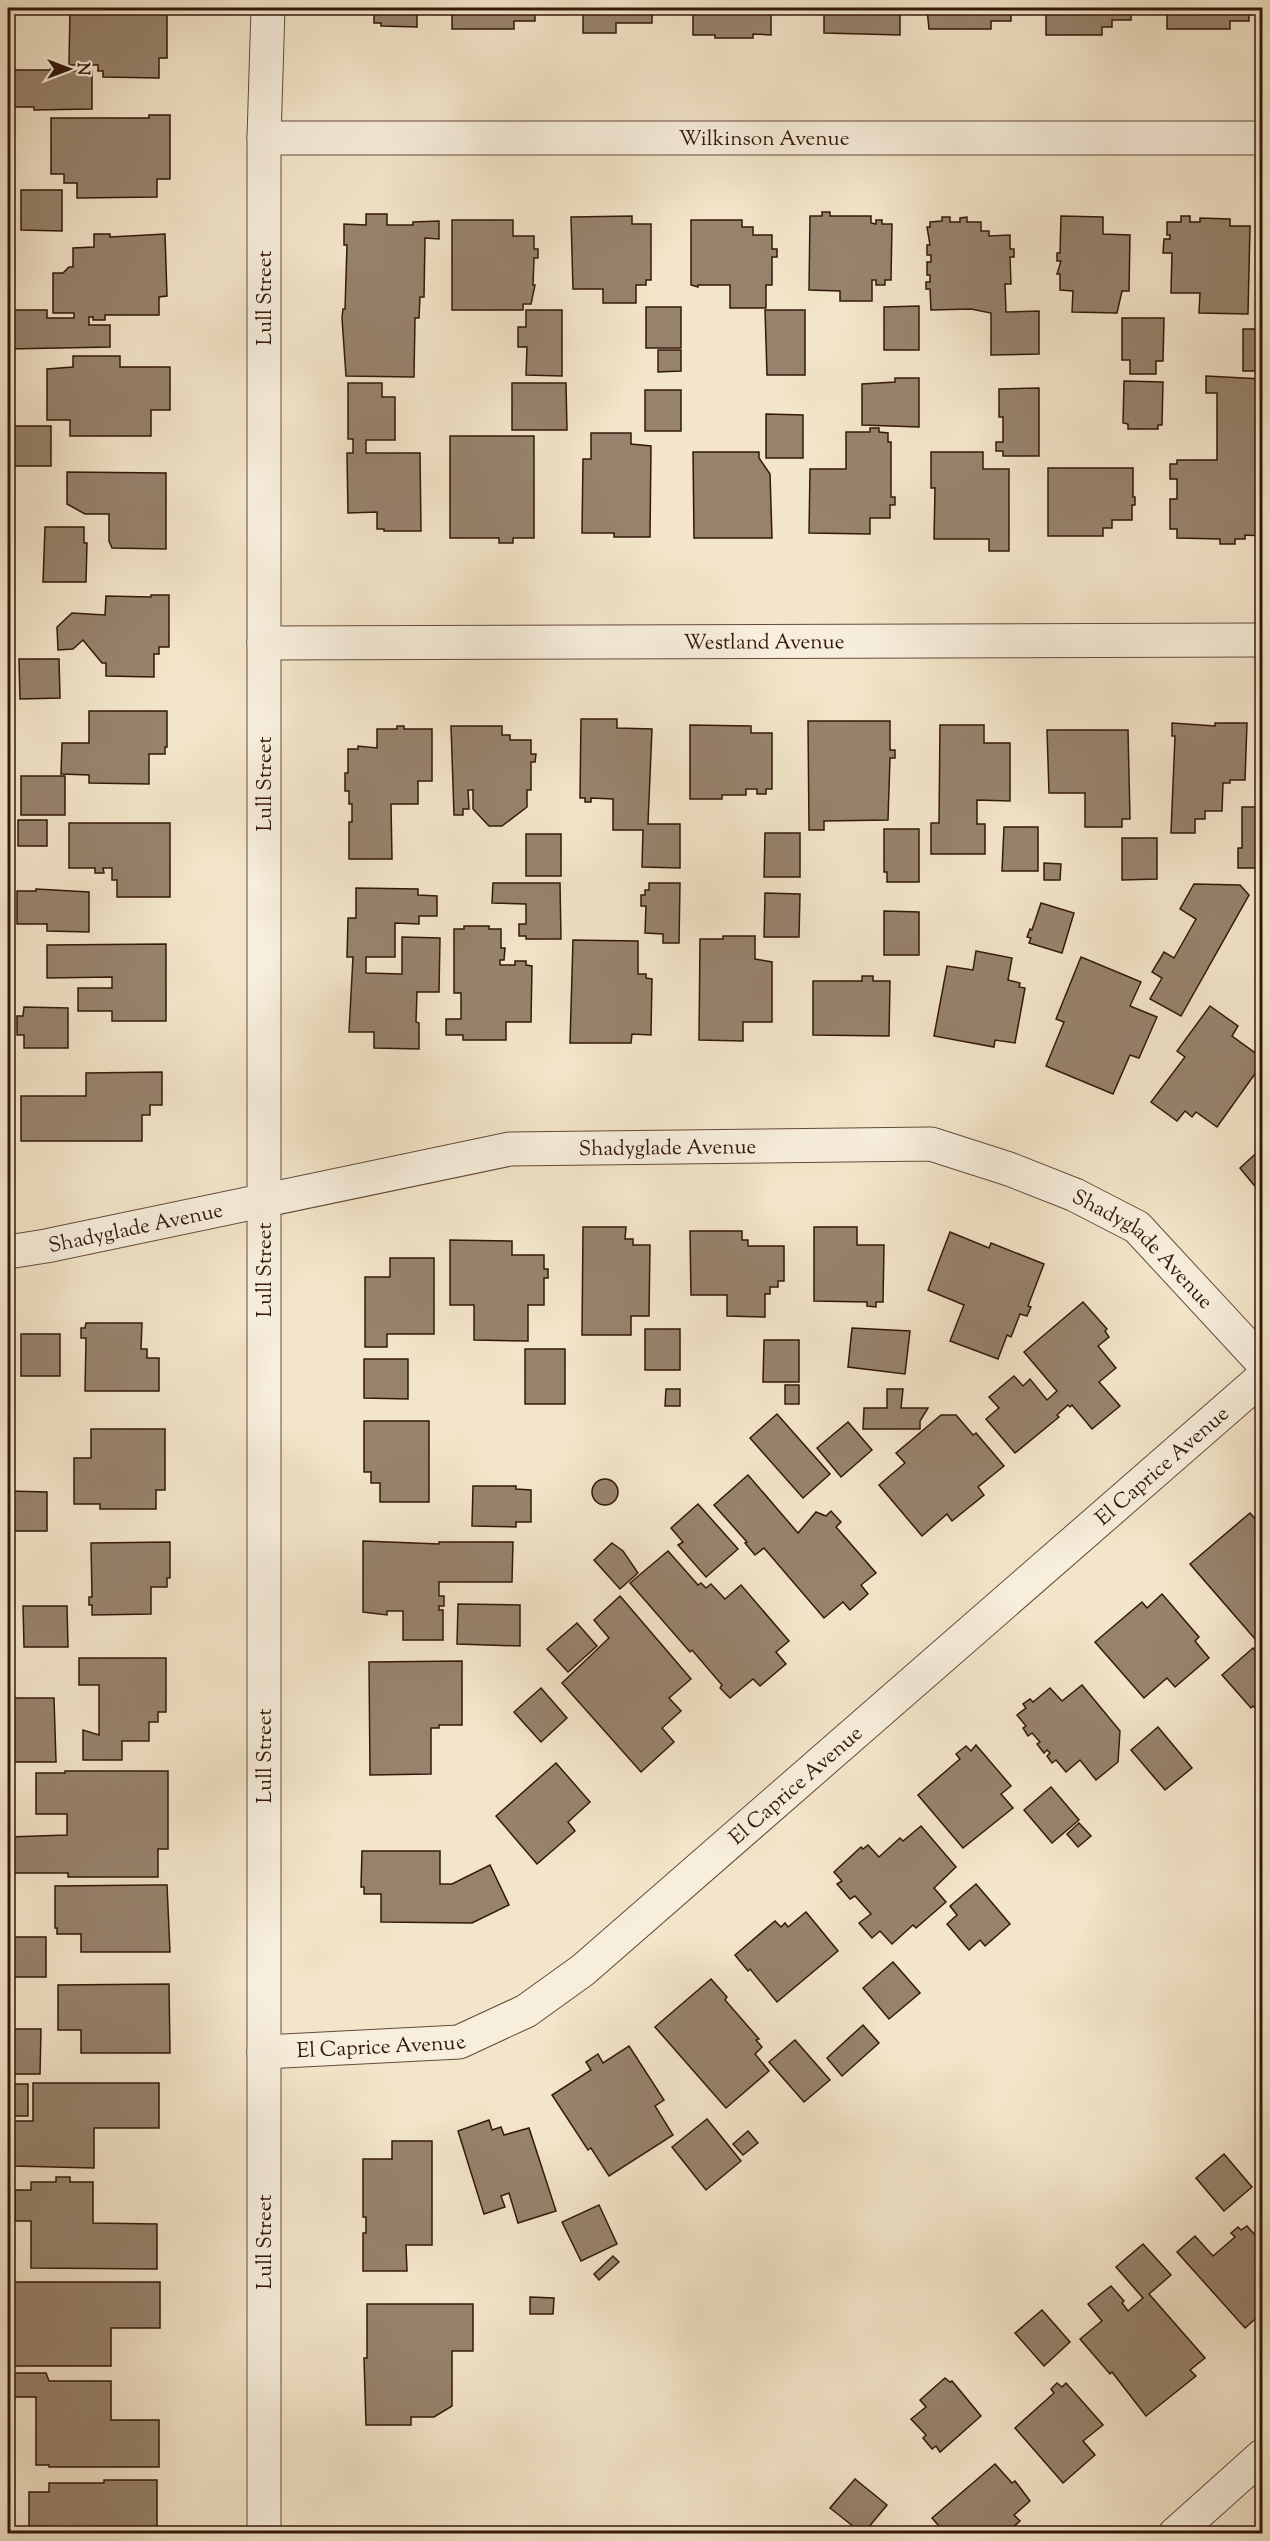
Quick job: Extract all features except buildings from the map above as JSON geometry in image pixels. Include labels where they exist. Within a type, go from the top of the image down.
[{"type":"street","name":"Lull Street","points":[[264,2534],[264,138],[268,8]]},
{"type":"street","name":"Wilkinson Avenue","points":[[264,138],[1263,138]]},
{"type":"street","name":"Westland Avenue","points":[[264,644],[1263,640]]},
{"type":"street","name":"Shadyglade Avenue","points":[[8,1252],[510,1149],[932,1144],[1009,1169],[1076,1195],[1137,1227],[1263,1362]]},
{"type":"street","name":"El Caprice Avenue","points":[[264,2052],[459,2042],[526,2011],[583,1970],[1263,1378]]},
{"type":"street","points":[[1187,2529],[1263,2456]]}]
